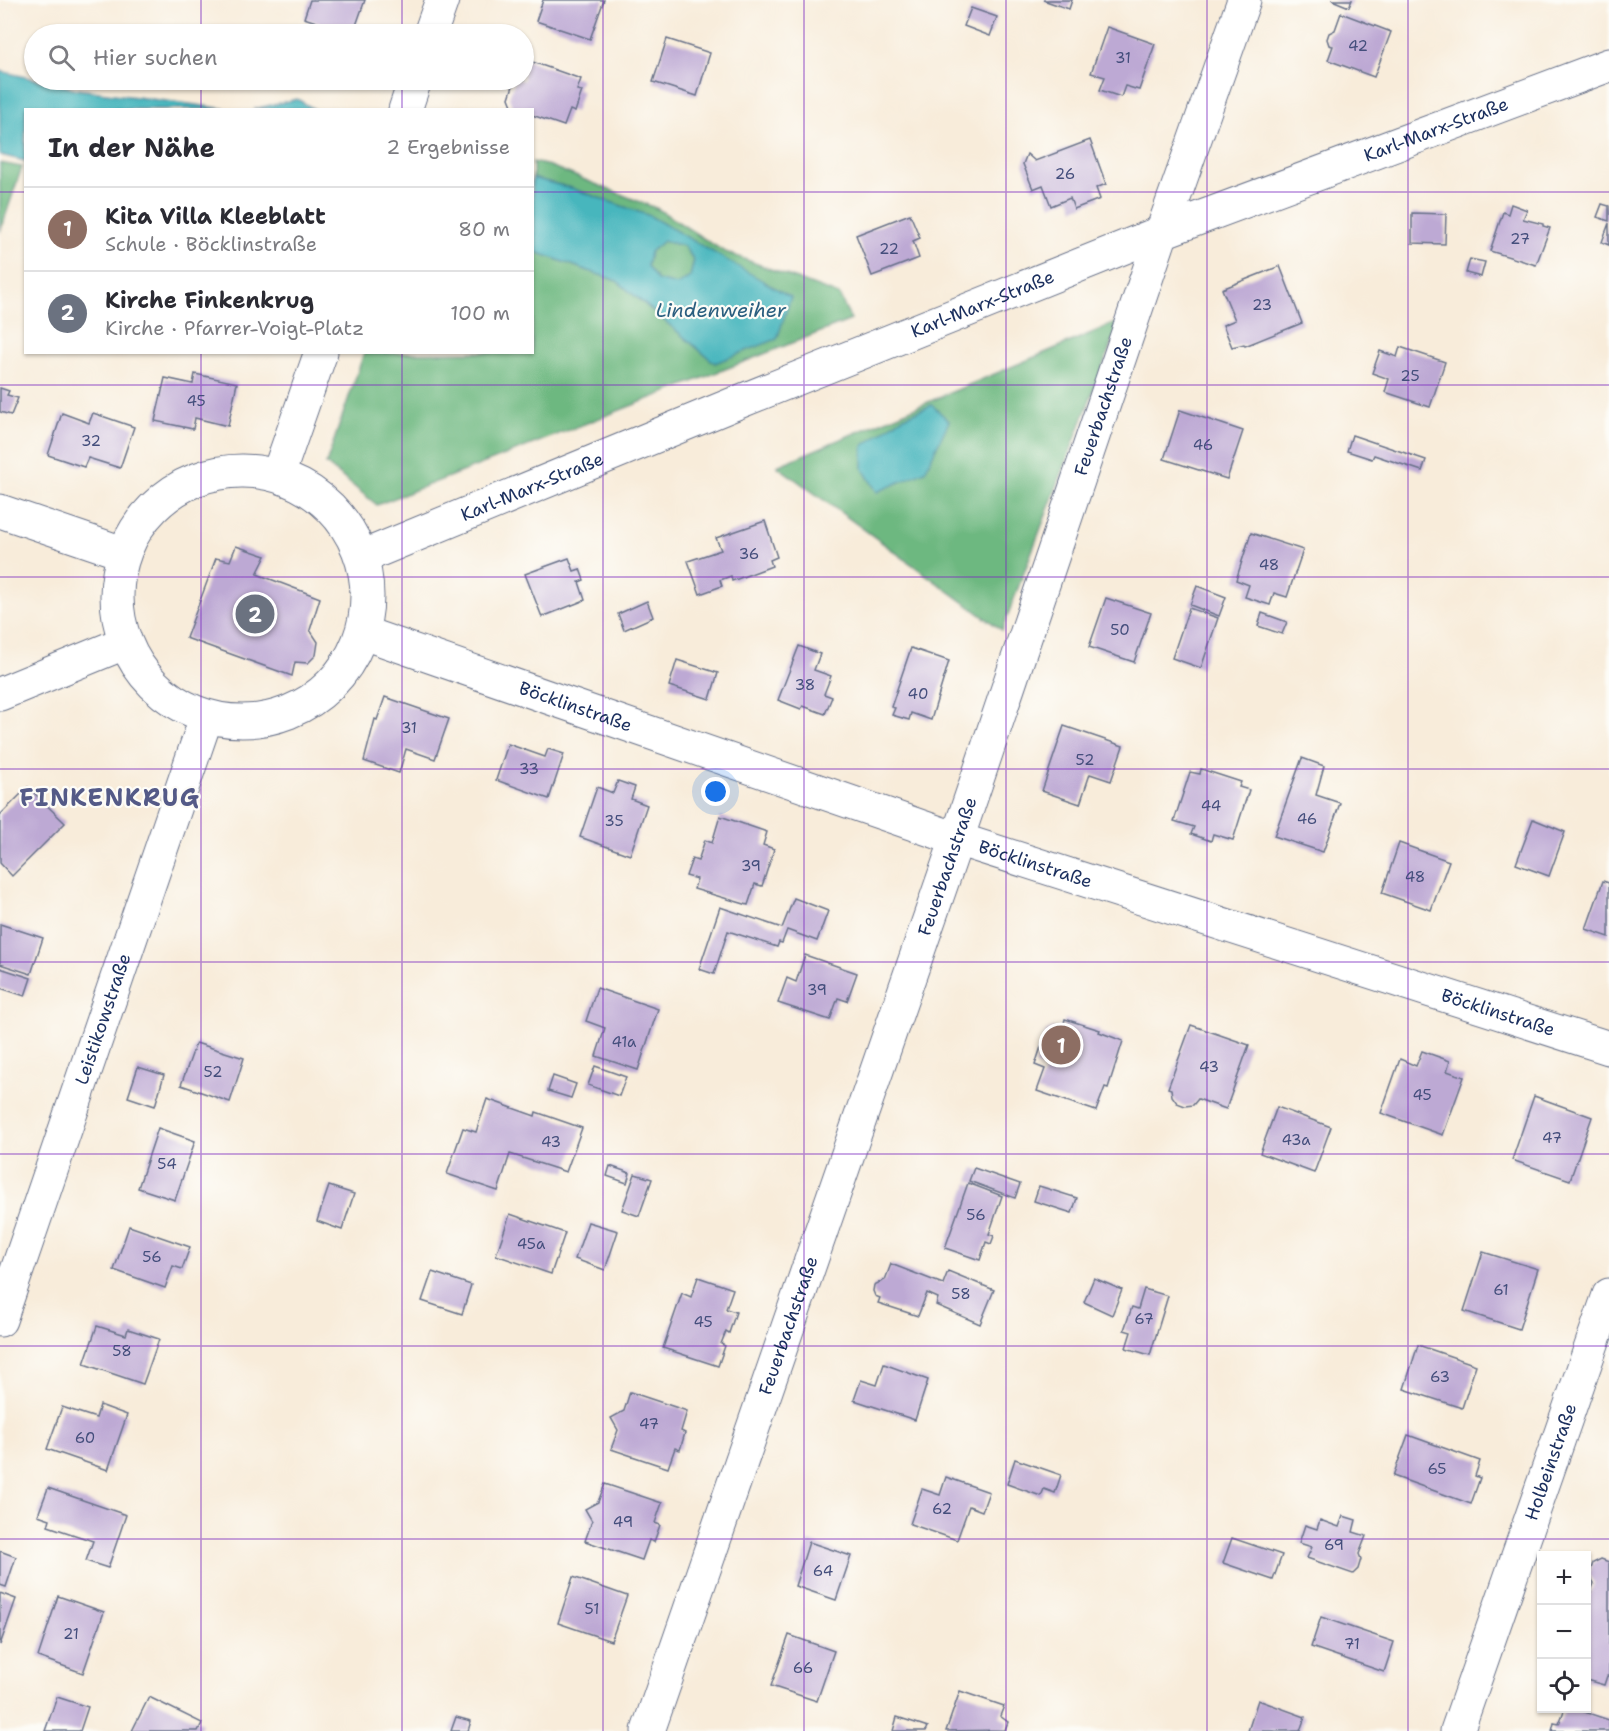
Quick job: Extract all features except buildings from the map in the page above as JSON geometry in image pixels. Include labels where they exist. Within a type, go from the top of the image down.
[{"type":"street","points":[[434,24],[442,0]]},
{"type":"street","name":"Feuerbachstraße","points":[[648,1731],[957,839],[1162,232],[1244,0]]},
{"type":"street","name":"Karl-Marx-Straße","points":[[362,557],[730,405],[1162,232],[1609,65]]},
{"type":"street","points":[[406,108],[412,90]]},
{"type":"street","points":[[278,476],[320,354]]},
{"type":"street","points":[[231,470],[278,476],[315,493],[344,521],[362,557],[369,595],[363,633],[340,676],[302,708],[255,722],[206,718],[157,690],[124,644],[115,598],[123,553],[147,512],[185,483],[231,470]]},
{"type":"street","points":[[0,511],[123,553]]},
{"type":"street","name":"Böcklinstraße","points":[[363,633],[957,839],[1609,1048]]},
{"type":"street","points":[[0,694],[124,644]]},
{"type":"street","name":"Leistikowstraße","points":[[0,1320],[206,718]]},
{"type":"street","name":"Holbeinstraße","points":[[1457,1731],[1609,1295]]},
{"type":"green space","points":[[534,162],[550,166],[658,209],[723,251],[839,295],[851,320],[377,505],[326,464],[364,354],[534,354],[534,251],[617,281],[715,363],[791,298],[571,188],[534,178]]},
{"type":"green space","points":[[0,163],[22,167],[0,232]]},
{"type":"green space","points":[[663,241],[684,246],[694,260],[690,277],[677,285],[657,280],[647,266],[650,252]]},
{"type":"green space","points":[[1120,321],[1002,630],[777,466]]},
{"type":"water","points":[[0,71],[24,77],[24,90],[84,90],[219,108],[24,108],[24,161],[0,155]]},
{"type":"water","points":[[297,99],[312,108],[258,108]]},
{"type":"water","name":"Lindenweiher","points":[[534,179],[571,188],[650,216],[791,297],[777,339],[715,363],[617,281],[534,251]],"holes":[[[663,241],[684,246],[694,260],[690,277],[677,285],[657,280],[647,266],[650,252]]]},
{"type":"water","points":[[932,405],[949,421],[925,471],[877,492],[863,469],[863,446],[902,418]]},
{"type":"place","name":"Kirche Finkenkrug","points":[[255,614]]},
{"type":"place","name":"Kita Villa Kleeblatt","points":[[1061,1045]]},
{"type":"district","name":"FINKENKRUG","points":[[110,798]]}]
